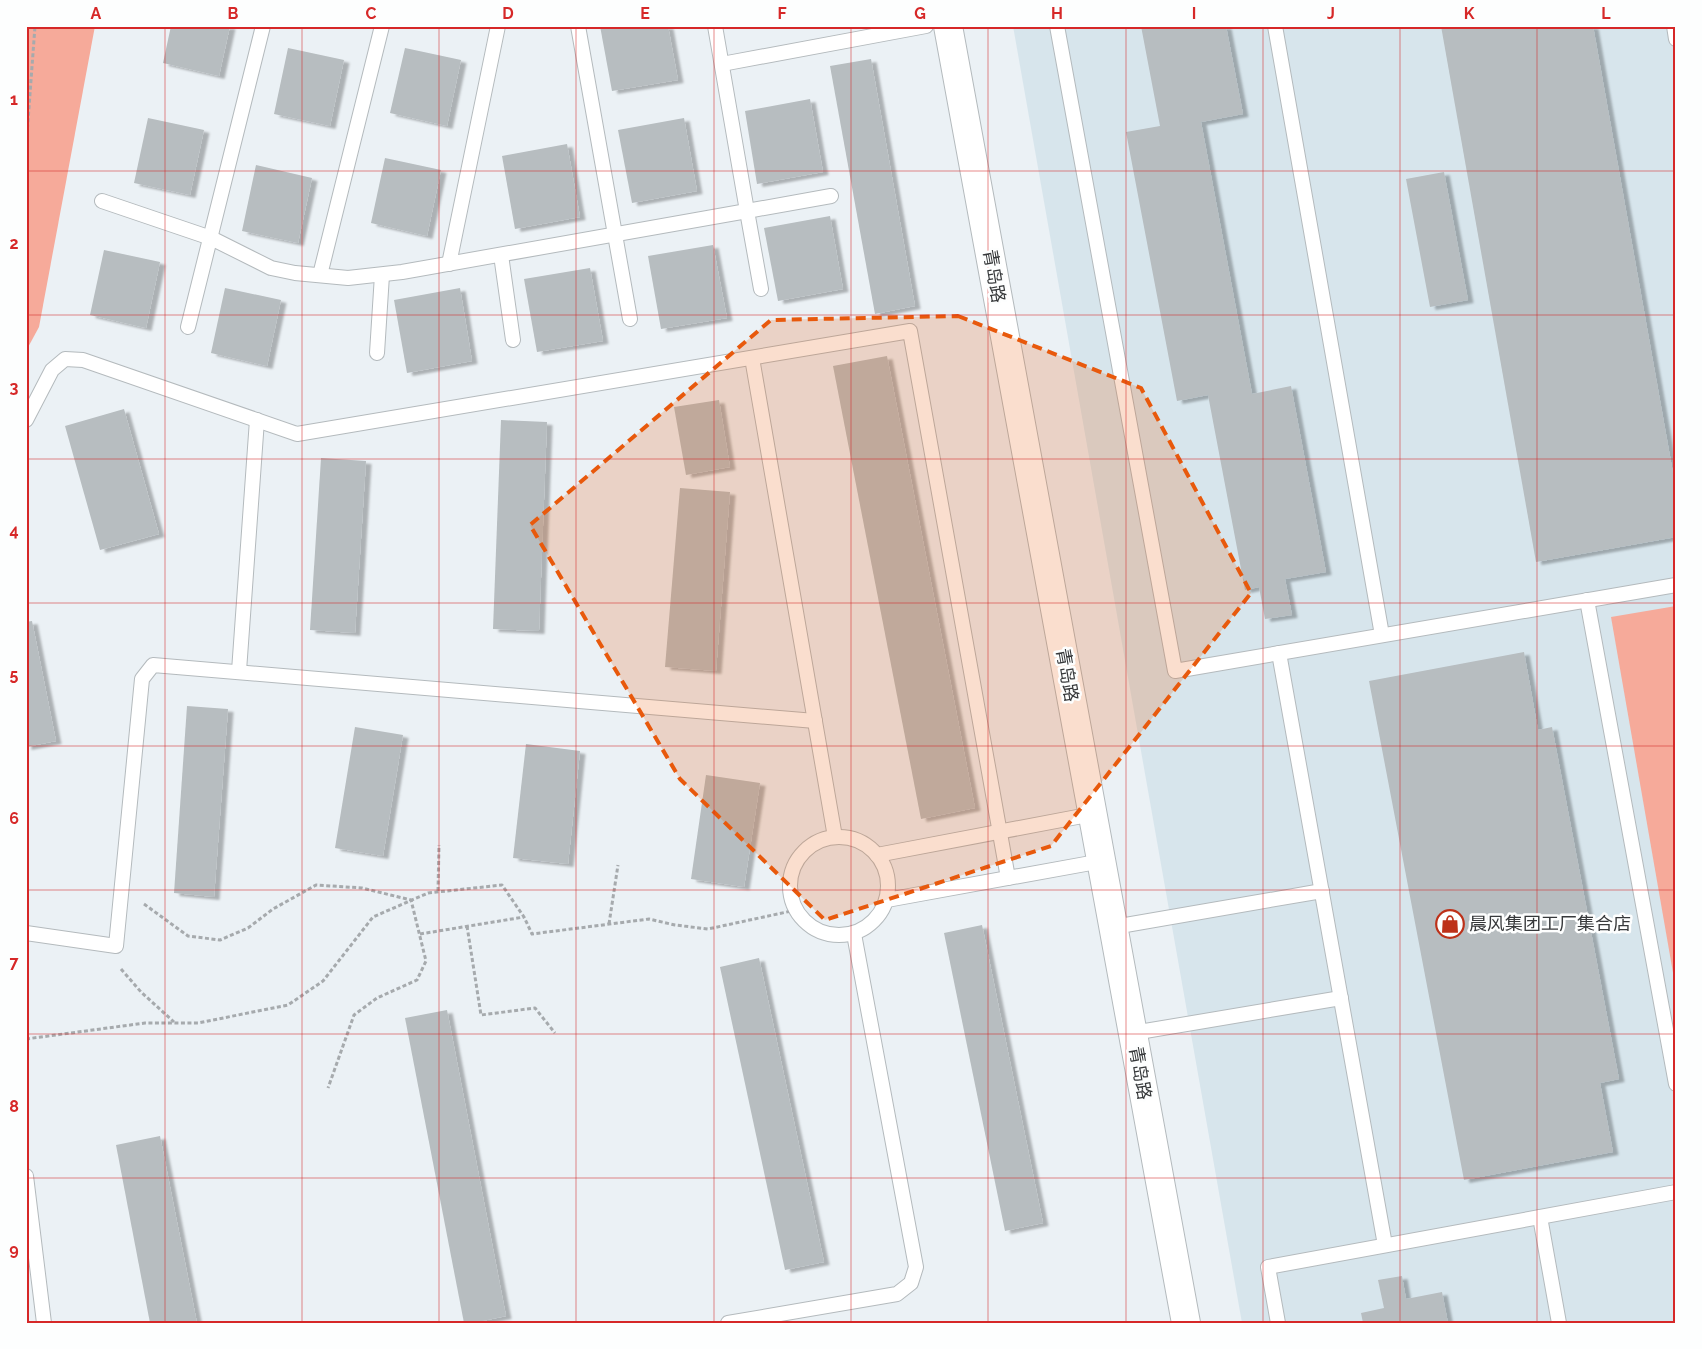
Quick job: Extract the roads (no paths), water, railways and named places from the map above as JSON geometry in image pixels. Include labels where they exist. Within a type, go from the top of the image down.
[{"type":"street","name":"青岛路","points":[[948,26],[1186,1323]]},
{"type":"lane","points":[[188,327],[263,26]]},
{"type":"lane","points":[[320,275],[382,26]]},
{"type":"lane","points":[[449,264],[498,26]]},
{"type":"lane","points":[[578,26],[630,319]]},
{"type":"lane","points":[[715,26],[761,289]]},
{"type":"lane","points":[[722,64],[865,32],[926,26]]},
{"type":"lane","points":[[1057,26],[1174,671],[1676,585]]},
{"type":"lane","points":[[1275,26],[1382,635]]},
{"type":"lane","points":[[1674,26],[1676,39]]},
{"type":"lane","points":[[102,201],[211,238],[271,268],[348,278],[449,264],[831,196]]},
{"type":"lane","points":[[501,255],[513,340]]},
{"type":"lane","points":[[377,353],[382,274]]},
{"type":"lane","points":[[26,420],[52,370],[64,358],[83,360],[297,434],[910,331],[1008,878]]},
{"type":"lane","points":[[752,358],[835,837]]},
{"type":"lane","points":[[239,671],[257,420]]},
{"type":"lane","points":[[1587,600],[1676,1084]]},
{"type":"lane","points":[[1279,653],[1385,1245]]},
{"type":"lane","points":[[26,933],[116,946],[142,679],[153,665],[815,721]]},
{"type":"lane","points":[[877,854],[1092,814]]},
{"type":"lane","points":[[835,837],[851,838],[865,844],[877,854],[886,868],[889,884],[887,900],[880,914],[868,926],[854,934],[837,936],[821,932],[807,923],[796,910],[790,894],[791,877],[796,862],[806,849],[819,841],[835,837]]},
{"type":"lane","points":[[887,900],[1102,861]]},
{"type":"lane","points":[[1114,927],[1322,891]]},
{"type":"lane","points":[[728,1323],[897,1294],[911,1283],[916,1267],[854,934]]},
{"type":"lane","points":[[1133,1033],[1341,998]]},
{"type":"lane","points":[[26,1176],[44,1323]]},
{"type":"lane","points":[[1278,1323],[1268,1266],[1676,1192]]},
{"type":"lane","points":[[1540,1217],[1559,1323]]},
{"type":"place","name":"晨风集团工厂集合店","points":[[1450,924]]}]
